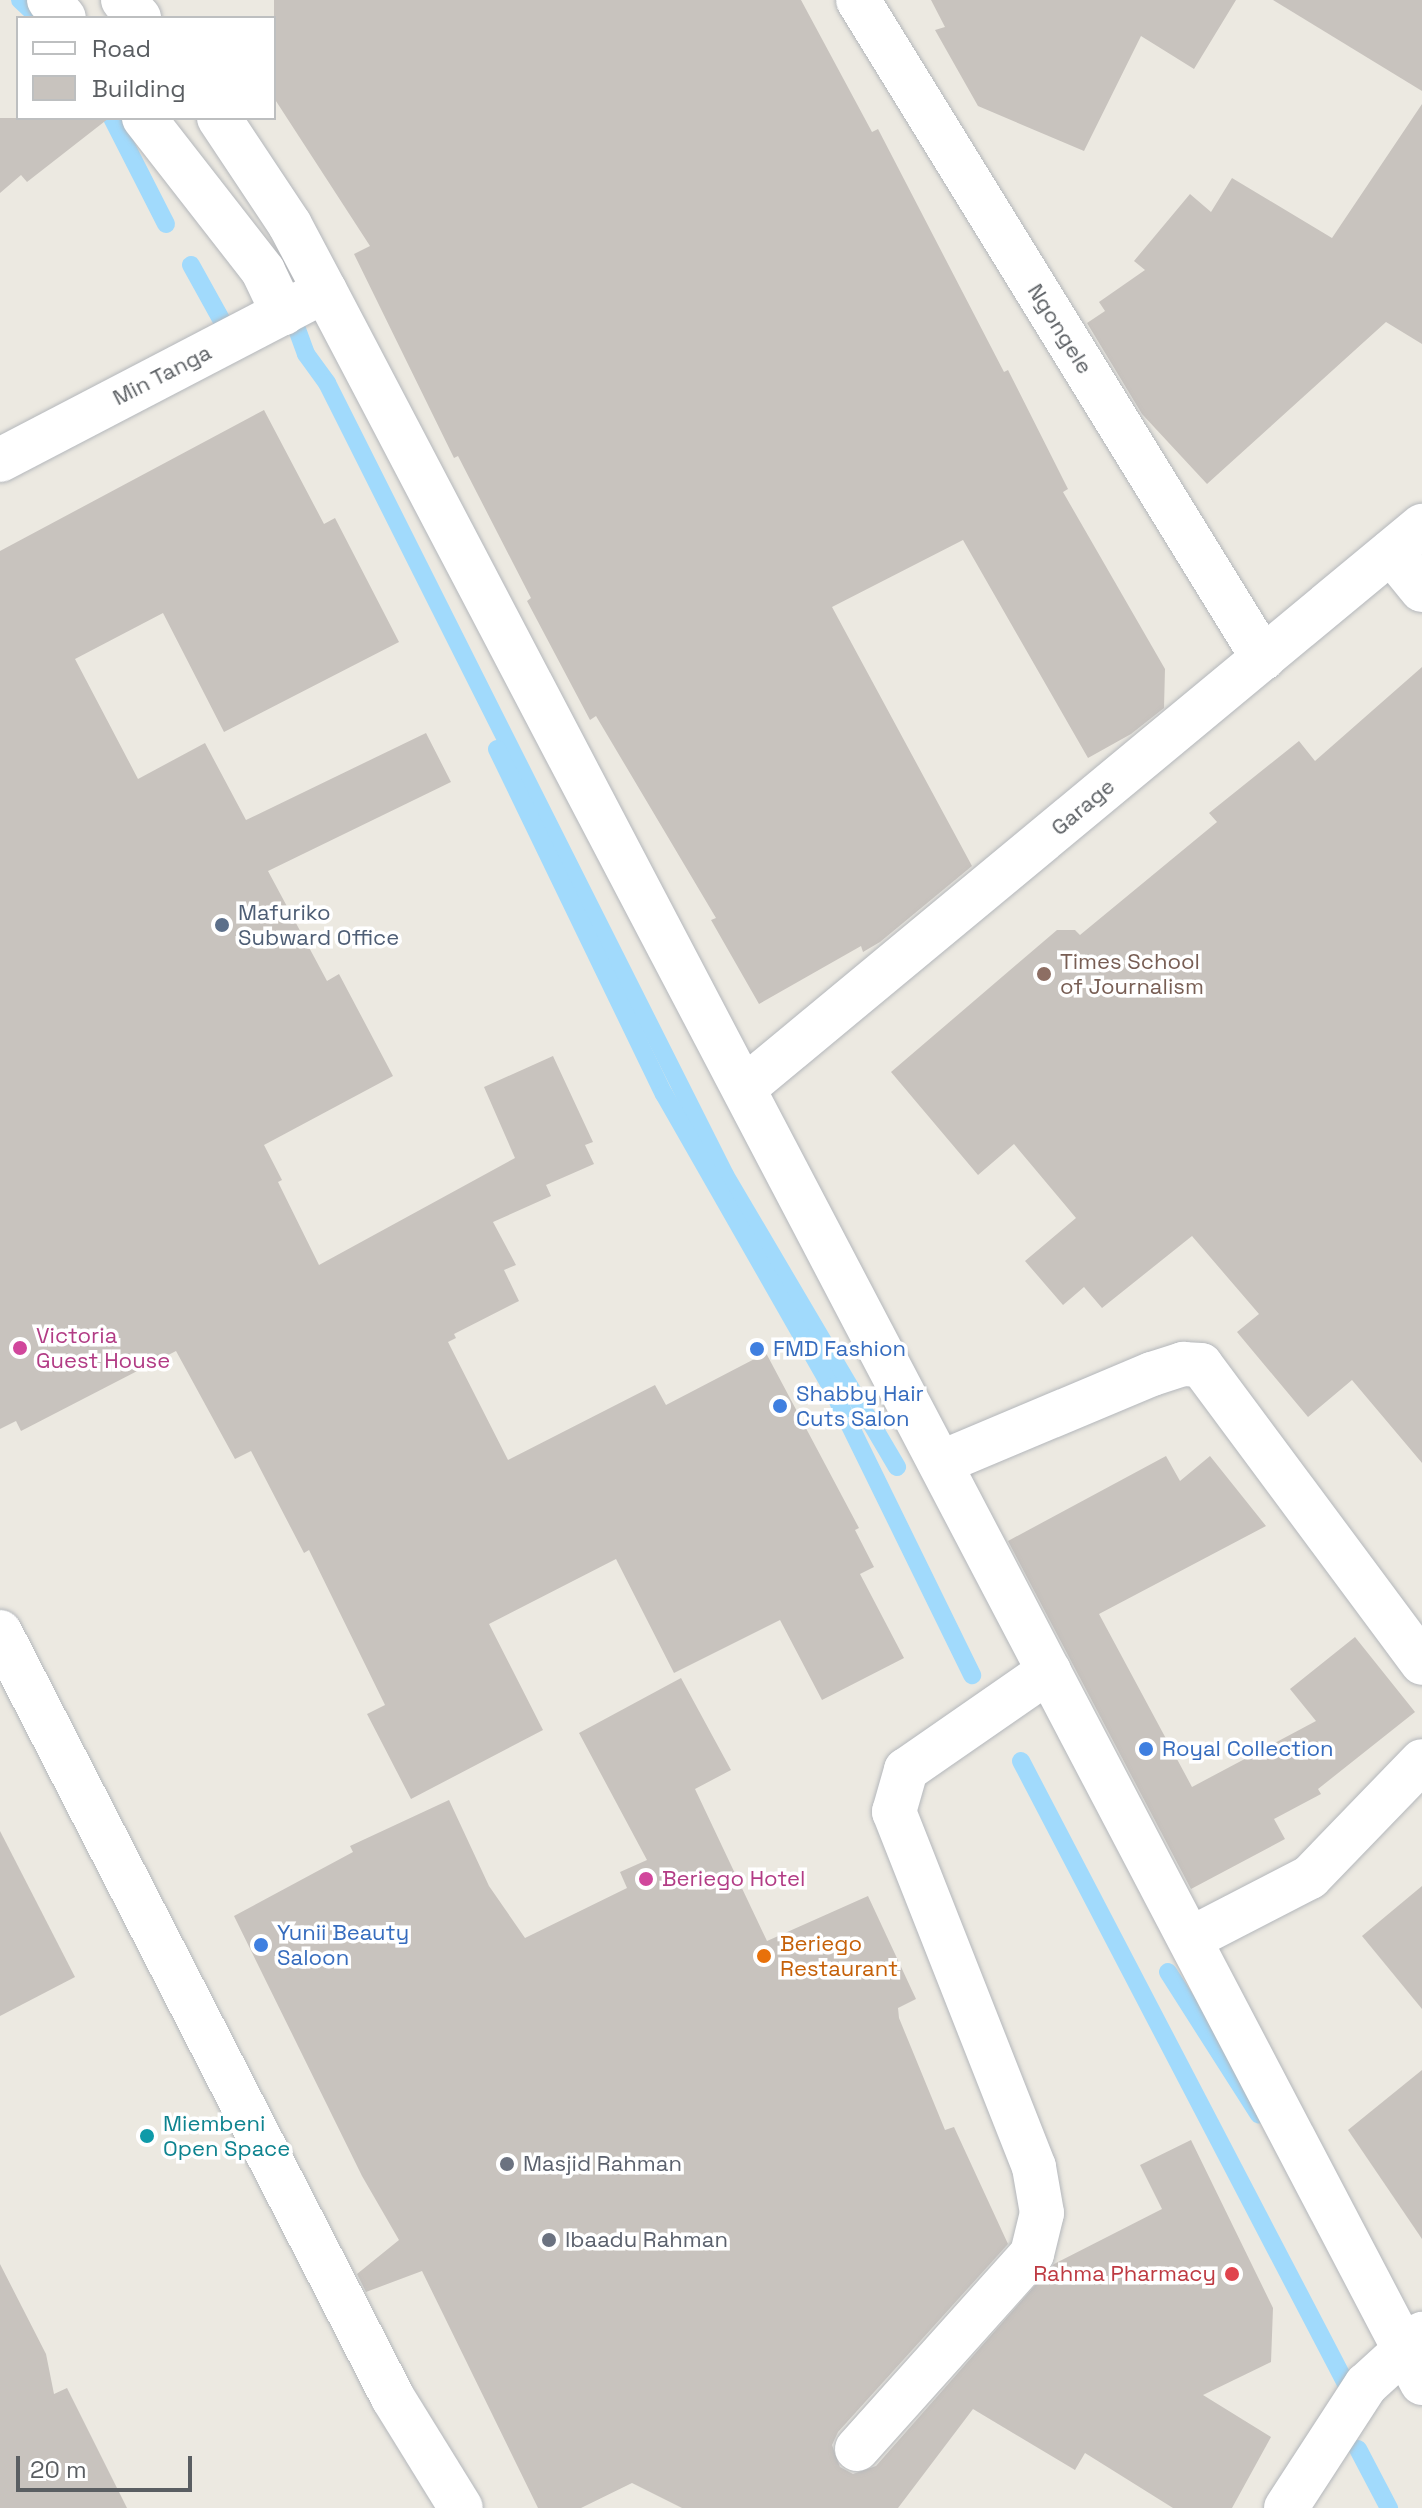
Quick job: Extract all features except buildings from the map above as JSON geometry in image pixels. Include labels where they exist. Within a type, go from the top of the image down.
[{"type":"street","points":[[49,0],[62,16]]},
{"type":"street","points":[[123,0],[137,16]]},
{"type":"street","name":"Ngongele","points":[[858,0],[1263,658]]},
{"type":"street","points":[[146,120],[263,271],[283,313]]},
{"type":"street","points":[[220,120],[290,225],[1190,1939],[1416,2356],[1366,2385],[1286,2508]]},
{"type":"street","name":"Min Tanga","points":[[0,460],[325,291]]},
{"type":"street","points":[[1407,539],[1422,590]]},
{"type":"street","name":"Garage","points":[[744,1088],[1407,539]]},
{"type":"street","points":[[940,1463],[1152,1374],[1183,1364],[1201,1365],[1422,1663]]},
{"type":"street","points":[[0,1632],[393,2398],[461,2508]]},
{"type":"street","points":[[857,2449],[1032,2254],[1042,2213],[1034,2167],[894,1812],[906,1770],[1049,1671]]},
{"type":"street","points":[[1190,1939],[1310,1877],[1422,1761]]},
{"type":"waterway","points":[[20,0],[37,16]]},
{"type":"waterway","points":[[113,120],[166,224]]},
{"type":"waterway","points":[[191,265],[232,339]]},
{"type":"waterway","points":[[290,310],[306,354],[327,383],[725,1175],[897,1467]]},
{"type":"waterway","points":[[497,749],[664,1094],[831,1387],[972,1675]]},
{"type":"waterway","points":[[1021,1761],[1355,2401]]},
{"type":"waterway","points":[[1168,1972],[1259,2115]]},
{"type":"waterway","points":[[1358,2449],[1389,2508]]},
{"type":"place","name":"Mafuriko Subward Office","points":[[222,925]]},
{"type":"place","name":"Times School of Journalism","points":[[1044,974]]},
{"type":"place","name":"Victoria Guest House","points":[[20,1348]]},
{"type":"place","name":"FMD Fashion","points":[[757,1349]]},
{"type":"place","name":"Shabby Hair Cuts Salon","points":[[780,1406]]},
{"type":"place","name":"Royal Collection","points":[[1146,1749]]},
{"type":"place","name":"Beriego Hotel","points":[[646,1879]]},
{"type":"place","name":"Yunii Beauty Saloon","points":[[261,1945]]},
{"type":"place","name":"Beriego Restaurant","points":[[764,1956]]},
{"type":"place","name":"Miembeni Open Space","points":[[147,2136]]},
{"type":"place","name":"Masjid Rahman","points":[[507,2164]]},
{"type":"place","name":"Ibaadu Rahman","points":[[549,2240]]},
{"type":"place","name":"Rahma Pharmacy","points":[[1232,2274]]}]
